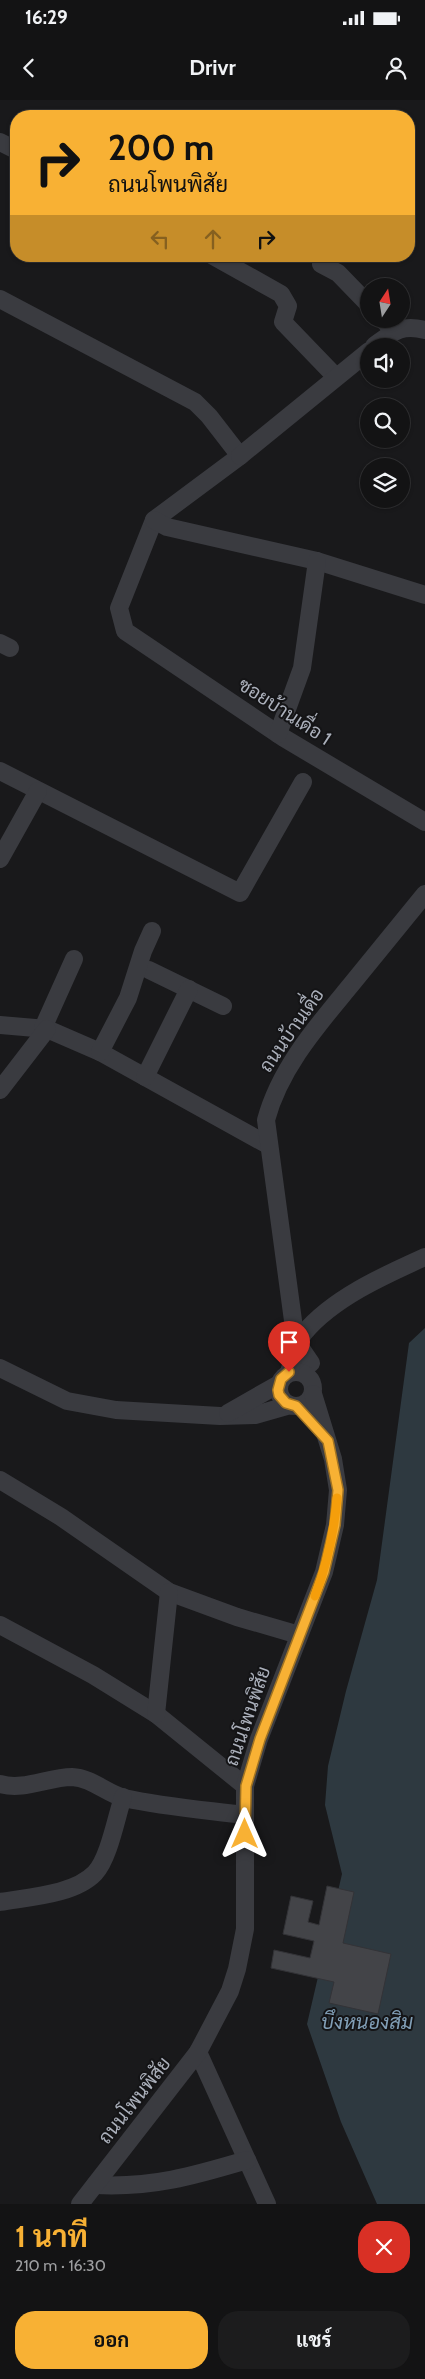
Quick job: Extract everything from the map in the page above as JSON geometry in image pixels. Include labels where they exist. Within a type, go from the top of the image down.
[{"type":"street","points":[[224,262],[281,294],[288,306],[283,322],[336,377]]},
{"type":"street","points":[[321,264],[338,273],[360,296]]},
{"type":"street","points":[[0,299],[195,402],[209,416],[240,456]]},
{"type":"street","points":[[410,327],[425,330]]},
{"type":"street","points":[[360,358],[240,456],[154,520],[168,527],[317,562],[425,595]]},
{"type":"street","name":"ซอยบ้านเดื่อ 1","points":[[154,520],[119,608],[125,631],[278,734],[425,822]]},
{"type":"street","points":[[278,734],[302,668],[317,562]]},
{"type":"street","points":[[0,771],[240,893],[303,782]]},
{"type":"street","points":[[0,859],[38,790]]},
{"type":"street","name":"ถนนบ้านเดื่อ","points":[[311,1378],[294,1328],[266,1120],[272,1096],[283,1075],[323,1019],[425,894]]},
{"type":"street","points":[[100,1052],[128,998],[143,951],[152,931]]},
{"type":"street","points":[[0,1090],[45,1028],[74,959]]},
{"type":"street","points":[[149,970],[223,1006]]},
{"type":"street","points":[[145,1077],[189,990]]},
{"type":"street","points":[[0,1025],[45,1028],[100,1052],[268,1145]]},
{"type":"street","points":[[328,1441],[293,1406],[286,1403],[279,1395],[303,1333],[330,1309],[385,1274],[425,1256]]},
{"type":"street","points":[[0,1368],[67,1401],[116,1410],[220,1416],[255,1415],[306,1404],[311,1378],[316,1322]]},
{"type":"street","points":[[220,1416],[299,1371],[311,1378]]},
{"type":"street","name":"ถนนโพนพิสัย","points":[[80,2204],[198,2052],[230,1992],[237,1969],[245,1929],[246,1786],[260,1739],[324,1572],[335,1525],[338,1490],[328,1441],[311,1378]]},
{"type":"street","points":[[0,1480],[62,1517],[169,1592],[237,1617],[300,1635]]},
{"type":"street","points":[[156,1714],[169,1592]]},
{"type":"street","points":[[0,1625],[93,1675],[156,1714],[246,1786]]},
{"type":"street","points":[[0,1784],[6,1786],[38,1784],[70,1777],[86,1779],[123,1797],[246,1815]]},
{"type":"street","points":[[0,1902],[68,1889],[90,1878],[96,1872],[104,1857],[123,1797]]},
{"type":"street","points":[[198,2052],[267,2204]]},
{"type":"street","points":[[95,2185],[155,2184],[248,2160]]},
{"type":"water","name":"บึงหนองสิม","points":[[425,1328],[425,2204],[377,2204],[341,2122],[307,2024],[342,1874],[325,1805],[328,1766],[346,1691],[377,1580],[409,1343]]},
{"type":"building","points":[[327,1886],[354,1892],[343,1943],[391,1954],[378,2014],[329,2003],[334,1982],[271,1968],[274,1950],[310,1958],[314,1941],[283,1934],[291,1896],[313,1901],[308,1922],[319,1925]]},
{"type":"slow traffic","points":[[315,1596],[324,1572],[335,1525],[337,1498]]},
{"type":"route","points":[[245,1834],[246,1786],[260,1739],[324,1572],[335,1525],[338,1490],[328,1441],[296,1406],[286,1403],[279,1395],[278,1390],[281,1379],[289,1372]]}]
